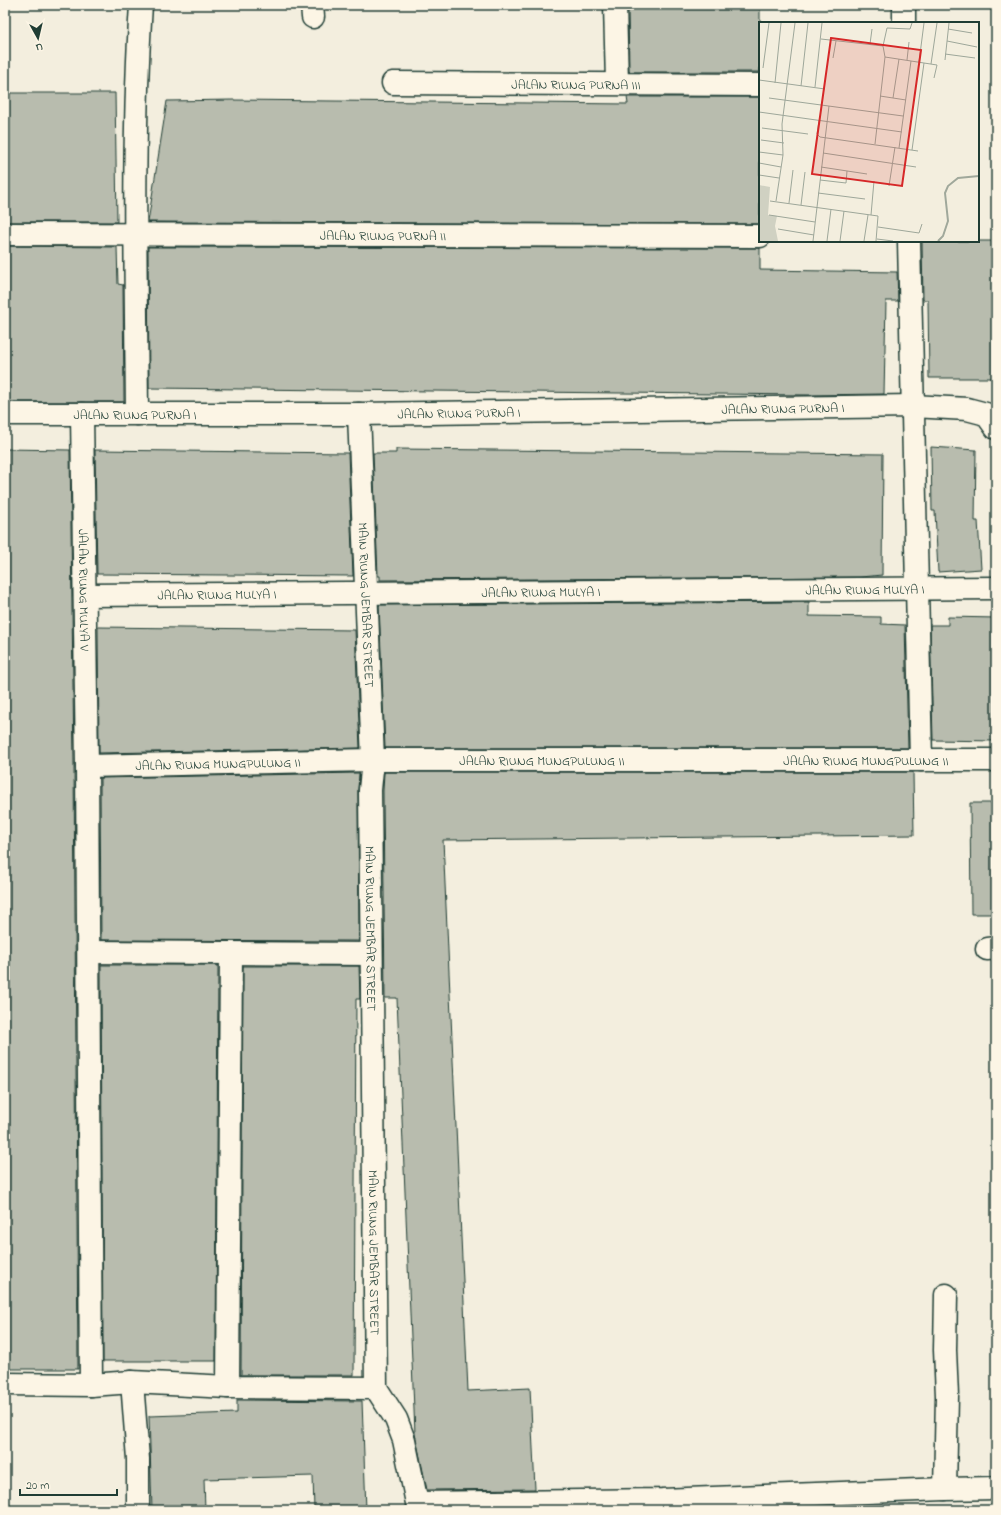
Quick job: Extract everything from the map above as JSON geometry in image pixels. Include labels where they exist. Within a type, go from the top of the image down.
[{"type":"street","points":[[137,414],[136,235],[138,59],[141,5]]},
{"type":"street","points":[[615,5],[616,83]]},
{"type":"street","points":[[904,5],[904,22]]},
{"type":"street","name":"JALAN RIUNG PURNA III","points":[[393,83],[616,83],[759,85]]},
{"type":"street","name":"JALAN RIUNG PURNA II","points":[[5,234],[759,236]]},
{"type":"street","points":[[909,242],[921,760]]},
{"type":"street","name":"JALAN RIUNG PURNA I","points":[[5,414],[359,414],[913,406],[967,409],[986,414],[996,428]]},
{"type":"street","name":"JALAN RIUNG MULYA V","points":[[82,414],[89,952],[91,1385]]},
{"type":"street","name":"MAIN RIUNG JEMBAR STREET","points":[[359,414],[373,760],[370,790],[370,954],[376,1388]]},
{"type":"street","name":"JALAN RIUNG MULYA I","points":[[85,595],[996,588]]},
{"type":"street","name":"JALAN RIUNG MUNGPULUNG II","points":[[87,766],[373,760],[996,760]]},
{"type":"street","points":[[89,952],[370,954]]},
{"type":"street","points":[[228,1387],[231,953]]},
{"type":"street","points":[[945,1489],[947,1396],[945,1350],[946,1295]]},
{"type":"street","points":[[132,1382],[138,1459],[138,1510]]},
{"type":"street","points":[[5,1384],[91,1385],[132,1382],[228,1387],[376,1388],[396,1419],[404,1440],[417,1507],[566,1506],[662,1500],[996,1488]]},
{"type":"building","points":[[628,5],[760,5],[759,72],[629,72]]},
{"type":"building","points":[[5,93],[115,93],[117,222],[5,222]]},
{"type":"building","points":[[627,97],[759,97],[759,224],[148,222],[167,101],[233,100],[628,104]]},
{"type":"building","points":[[996,241],[996,378],[929,378],[928,300],[923,300],[922,242]]},
{"type":"building","points":[[5,246],[117,247],[118,284],[123,285],[124,402],[5,402]]},
{"type":"building","points":[[148,247],[760,248],[760,270],[897,272],[898,301],[886,301],[884,394],[809,395],[149,388]]},
{"type":"building","points":[[931,447],[976,450],[975,521],[978,521],[981,569],[938,572],[935,511],[932,511]]},
{"type":"building","points":[[5,449],[70,450],[74,766],[78,1369],[5,1369]]},
{"type":"building","points":[[396,449],[883,454],[882,575],[860,577],[380,580],[380,576],[378,576],[373,453],[396,453]]},
{"type":"building","points":[[95,450],[348,453],[353,576],[97,574]]},
{"type":"building","points":[[809,602],[809,616],[881,617],[881,624],[905,625],[908,748],[385,748],[379,605]]},
{"type":"building","points":[[948,617],[996,618],[996,741],[933,740],[930,625],[948,625]]},
{"type":"building","points":[[98,627],[355,630],[360,748],[99,753]]},
{"type":"building","points":[[384,772],[913,772],[914,835],[443,840],[468,1391],[530,1388],[535,1489],[427,1490],[415,1434],[397,998],[385,998]]},
{"type":"building","points":[[359,773],[359,941],[101,940],[100,778]]},
{"type":"building","points":[[970,803],[996,803],[996,914],[971,914]]},
{"type":"building","points":[[101,965],[218,965],[216,1361],[103,1361]]},
{"type":"building","points":[[243,966],[359,966],[360,999],[356,999],[354,1375],[241,1375]]},
{"type":"building","points":[[237,1400],[362,1401],[366,1510],[314,1510],[313,1476],[204,1479],[205,1510],[152,1510],[149,1416],[237,1413]]}]
